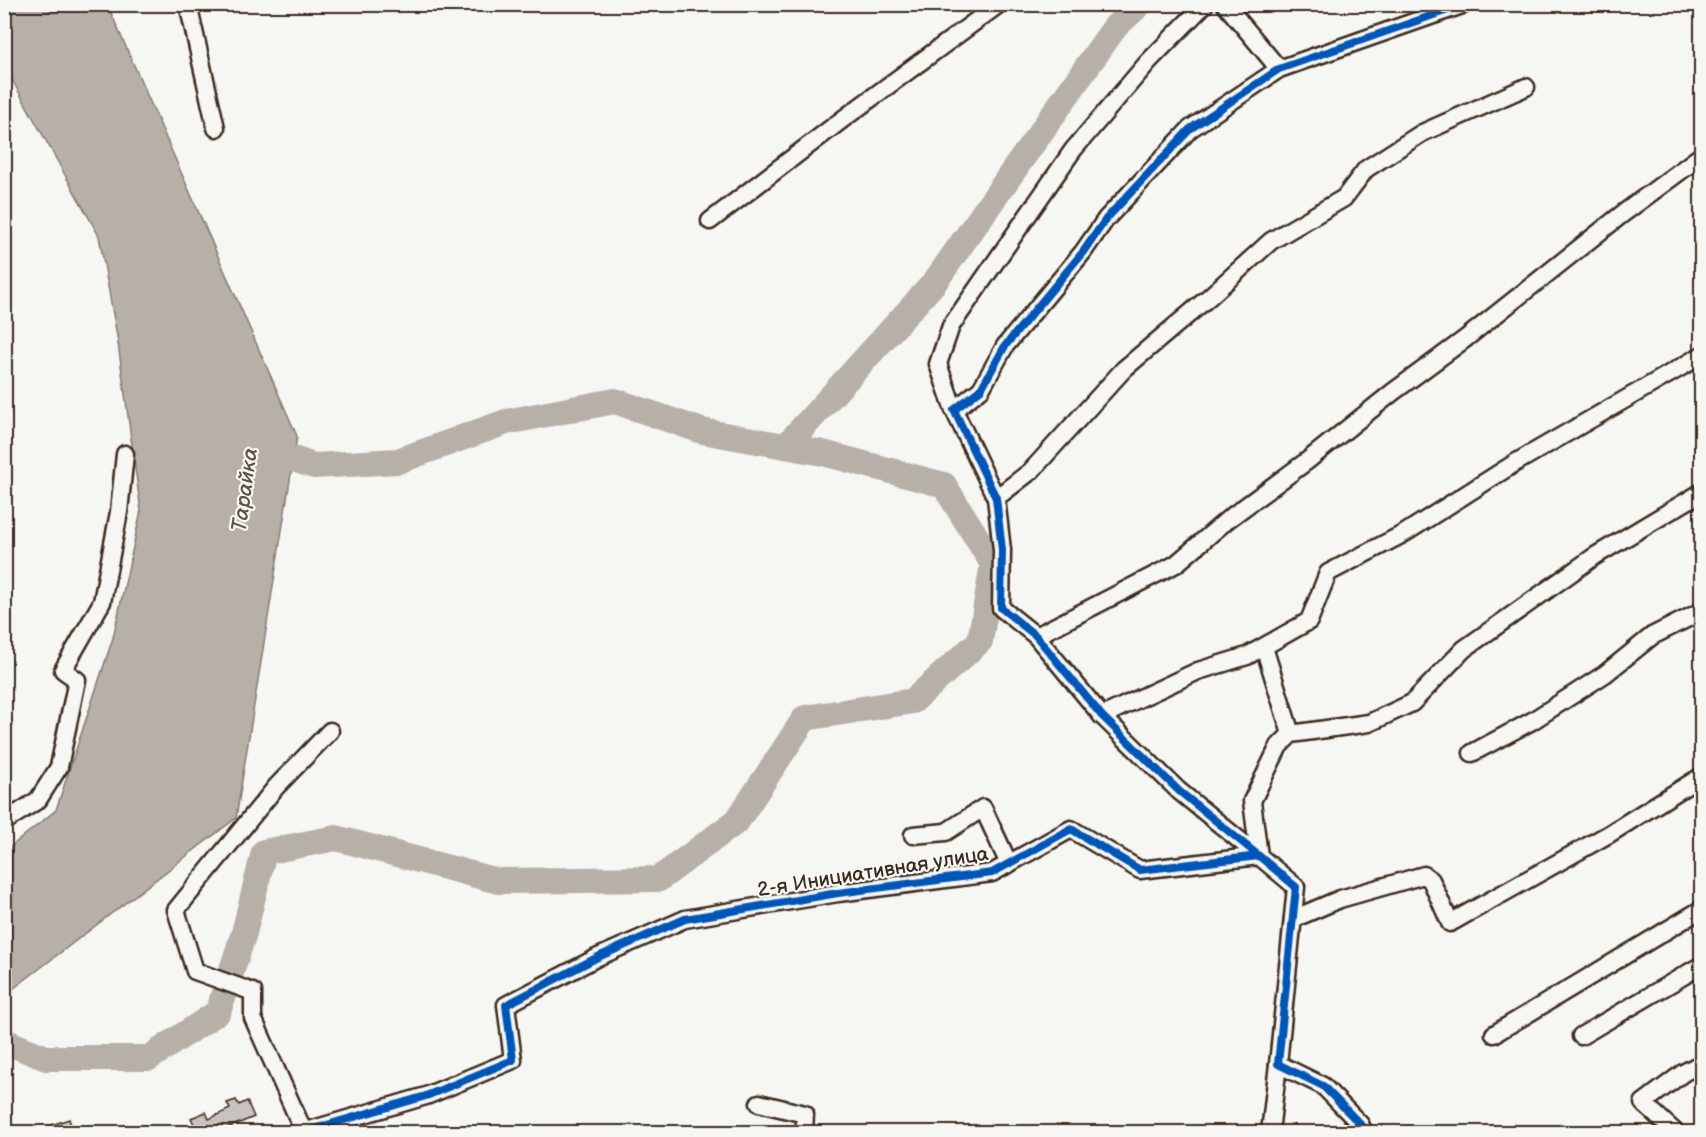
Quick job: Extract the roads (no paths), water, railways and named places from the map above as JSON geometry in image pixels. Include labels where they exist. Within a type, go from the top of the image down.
[{"type":"street","points":[[188,4],[216,128]]},
{"type":"street","points":[[710,221],[999,4]]},
{"type":"street","points":[[1205,4],[1149,61],[1073,150],[951,326],[938,364],[954,410],[996,498],[1002,550],[1001,608],[1036,636],[1102,716],[1179,791],[1296,887],[1270,1132]]},
{"type":"street","points":[[1225,4],[1279,69]]},
{"type":"street","points":[[954,410],[981,389],[1005,346],[1083,252],[1106,219],[1190,129],[1279,69],[1465,4]]},
{"type":"street","points":[[996,498],[1031,471],[1125,369],[1271,241],[1344,198],[1366,169],[1422,133],[1526,87]]},
{"type":"street","points":[[1036,636],[1176,564],[1227,519],[1307,461],[1621,215],[1700,159]]},
{"type":"street","points":[[1102,716],[1198,671],[1247,656],[1309,621],[1328,573],[1405,532],[1506,469],[1701,355]]},
{"type":"street","points":[[4,822],[38,800],[59,767],[77,680],[63,670],[102,602],[119,512],[125,454]]},
{"type":"street","points":[[1259,856],[1252,801],[1280,746],[1291,734],[1369,723],[1412,703],[1464,649],[1595,556],[1701,492]]},
{"type":"street","points":[[1472,753],[1532,721],[1605,674],[1652,636],[1701,610]]},
{"type":"street","points":[[1264,647],[1291,734]]},
{"type":"street","points":[[304,1132],[252,1018],[253,992],[195,971],[176,910],[276,787],[330,731]]},
{"type":"street","points":[[1293,919],[1340,899],[1424,874],[1431,880],[1450,923],[1609,834],[1701,776]]},
{"type":"street","points":[[913,835],[946,832],[983,808],[1009,864]]},
{"type":"street","name":"2-я Инициативная улица","points":[[304,1132],[426,1096],[513,1060],[506,1005],[598,957],[685,920],[838,893],[992,873],[1071,829],[1140,870],[1259,856]]},
{"type":"street","points":[[1494,1034],[1701,909]]},
{"type":"street","points":[[1581,1036],[1701,965]]},
{"type":"street","points":[[1675,1132],[1643,1103],[1683,1073],[1701,1063]]},
{"type":"street","points":[[1278,1064],[1323,1086],[1360,1124],[1364,1132]]},
{"type":"street","points":[[759,1103],[805,1114],[804,1132]]},
{"type":"water","name":"Тарайка","points":[[6,5],[112,5],[111,13],[297,436],[236,818],[5,995],[5,851],[56,810],[113,638],[141,511],[117,336],[99,236],[5,67]]},
{"type":"waterway","points":[[786,446],[934,283],[1115,27],[1140,4]]},
{"type":"waterway","name":"Тарайка","points":[[4,1041],[46,1058],[149,1058],[218,1012],[244,933],[264,852],[336,838],[498,881],[659,879],[737,821],[805,718],[913,701],[980,641],[993,564],[944,485],[823,453],[702,431],[615,401],[506,422],[398,461],[314,466],[261,448]]}]
